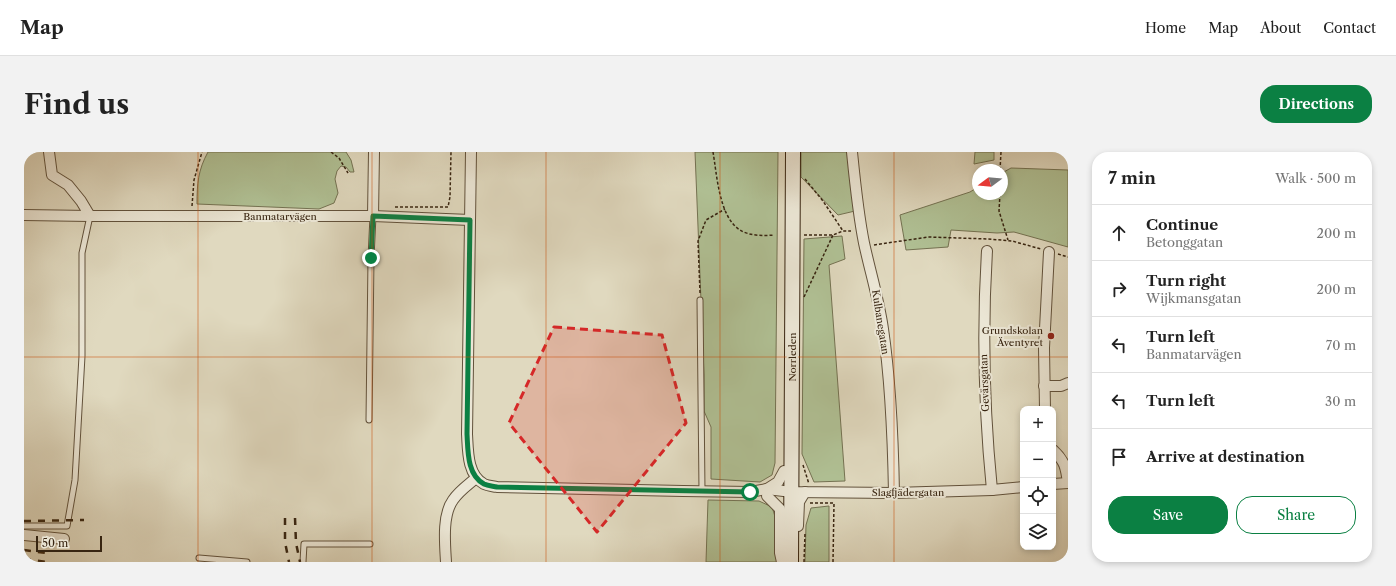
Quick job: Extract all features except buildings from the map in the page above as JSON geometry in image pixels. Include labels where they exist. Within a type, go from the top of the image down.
[{"type":"main road","name":"Norrleden","points":[[783,562],[795,492],[784,471],[784,152]]},
{"type":"main road","name":"Norrleden","points":[[791,562],[795,492],[793,152]]},
{"type":"street","points":[[49,152],[52,174],[68,185],[90,215]]},
{"type":"street","points":[[373,216],[374,152]]},
{"type":"street","points":[[446,562],[446,517],[449,507],[452,500],[476,478],[471,468],[468,453],[467,434],[470,152]]},
{"type":"street","name":"Kulbanegatan","points":[[852,152],[858,208],[865,245],[876,286],[884,336],[893,432],[894,493]]},
{"type":"street","name":"Banmatarvägen","points":[[24,215],[283,217],[373,216],[470,220]]},
{"type":"street","name":"Gevärsgatan","points":[[987,250],[983,360],[987,446],[992,490]]},
{"type":"street","points":[[1045,406],[1044,348],[1049,252]]},
{"type":"street","points":[[1044,386],[1061,386],[1068,384]]},
{"type":"street","points":[[1056,453],[1061,457],[1065,465],[1068,483],[1056,484]]},
{"type":"street","points":[[783,562],[780,553],[780,509],[767,492],[778,482],[784,471]]},
{"type":"street","name":"Slagfjädergatan","points":[[476,478],[484,484],[497,487],[750,492],[894,493],[992,490],[1020,487]]},
{"type":"street","points":[[795,492],[799,502],[797,562]]},
{"type":"street","points":[[24,534],[64,539]]},
{"type":"lane","points":[[24,526],[67,526],[75,480],[82,356],[82,253],[90,215]]},
{"type":"lane","points":[[369,420],[373,216]]},
{"type":"lane","points":[[700,300],[702,491]]},
{"type":"lane","points":[[303,562],[304,544],[370,544]]},
{"type":"lane","points":[[199,558],[248,562]]},
{"type":"path","points":[[192,209],[194,180],[202,152]]},
{"type":"path","points":[[331,152],[339,158],[348,173]]},
{"type":"path","points":[[391,207],[448,207],[450,197],[451,152]]},
{"type":"path","points":[[713,152],[725,209],[730,221],[740,230],[758,235],[774,235]]},
{"type":"path","points":[[1000,164],[1001,152]]},
{"type":"path","points":[[801,174],[823,202],[843,232],[833,235],[804,235]]},
{"type":"path","points":[[1000,200],[999,211],[1008,240]]},
{"type":"path","points":[[700,300],[698,241],[706,220],[725,209]]},
{"type":"path","points":[[803,298],[833,235]]},
{"type":"path","points":[[871,245],[928,237],[1008,240],[1068,257]]},
{"type":"path","points":[[801,461],[808,478],[795,492],[810,504],[834,503],[833,562]]},
{"type":"path","points":[[804,562],[805,530]]},
{"type":"highlighted area","points":[[554,327],[662,335],[686,423],[597,532],[509,423]]},
{"type":"green space","points":[[208,152],[346,152],[351,160],[354,172],[350,172],[346,167],[341,166],[337,171],[335,179],[338,193],[334,203],[319,209],[197,204],[199,177],[202,165]]},
{"type":"green space","points":[[695,152],[778,152],[775,463],[772,475],[760,482],[711,479],[711,427],[704,411],[704,375]]},
{"type":"green space","points":[[801,152],[851,152],[855,211],[838,215],[801,177]]},
{"type":"green space","points":[[975,152],[994,152],[994,160],[974,164]]},
{"type":"green space","points":[[1011,168],[1068,170],[1068,247],[1014,232],[997,233],[951,230],[948,247],[906,250],[900,215],[972,191],[972,200],[1008,200],[1008,170]]},
{"type":"green space","points":[[842,236],[845,259],[829,265],[845,481],[814,482],[802,454],[804,239]]},
{"type":"green space","points":[[708,500],[759,501],[772,507],[777,523],[778,562],[706,562]]},
{"type":"green space","points":[[829,506],[829,562],[805,562],[806,525],[811,508]]},
{"type":"railway","points":[[285,518],[285,542],[289,562]]},
{"type":"railway","points":[[295,518],[296,543],[300,562]]},
{"type":"railway","points":[[24,521],[84,520]]},
{"type":"railway","points":[[24,550],[46,553]]},
{"type":"railway","points":[[24,559],[47,562]]},
{"type":"place","name":"Grundskolan Äventyret","points":[[1051,336]]},
{"type":"route","points":[[371,258],[373,216],[470,220],[468,453],[471,468],[476,478],[484,484],[497,487],[750,492]]}]
